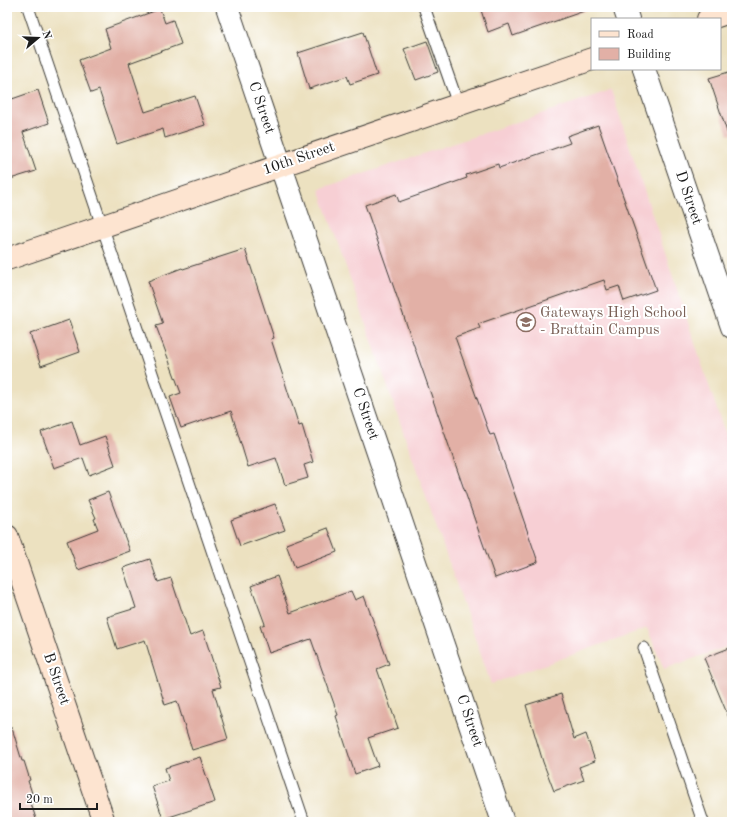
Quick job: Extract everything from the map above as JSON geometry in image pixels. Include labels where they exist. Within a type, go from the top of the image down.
[{"type":"street","name":"C Street","points":[[227,7],[503,822]]},
{"type":"street","points":[[624,7],[628,18]]},
{"type":"street","points":[[711,18],[732,11]]},
{"type":"street","name":"10th Street","points":[[7,259],[591,59]]},
{"type":"street","name":"D Street","points":[[644,70],[732,327]]},
{"type":"street","name":"B Street","points":[[7,536],[104,822]]},
{"type":"lane","points":[[28,7],[304,822]]},
{"type":"lane","points":[[424,7],[458,104]]},
{"type":"lane","points":[[644,648],[703,822]]},
{"type":"shaded area","name":"Gateways High School - Brattain Campus","points":[[611,90],[732,455],[732,645],[664,669],[647,628],[491,684],[319,189]]},
{"type":"building","points":[[480,7],[586,7],[587,10],[513,36],[509,24],[488,32]]},
{"type":"building","points":[[160,9],[165,23],[173,20],[181,44],[129,63],[145,112],[195,96],[205,125],[165,138],[163,129],[117,144],[99,90],[91,93],[79,60],[111,48],[105,29]]},
{"type":"building","points":[[363,32],[377,75],[350,84],[347,76],[309,89],[298,53]]},
{"type":"building","points":[[427,41],[438,72],[416,80],[404,49]]},
{"type":"building","points":[[732,71],[732,134],[728,135],[709,78]]},
{"type":"building","points":[[38,90],[49,123],[23,132],[36,171],[7,180],[7,95],[11,94],[12,99]]},
{"type":"building","points":[[598,125],[656,290],[624,301],[619,286],[607,290],[604,280],[478,324],[480,328],[455,337],[490,435],[494,434],[538,562],[495,578],[365,205],[396,194],[399,202],[467,178],[466,175],[498,164],[499,168],[570,143],[567,136]]},
{"type":"building","points":[[245,249],[274,338],[271,339],[299,426],[302,425],[313,462],[304,465],[308,478],[285,485],[276,458],[248,467],[231,411],[181,428],[170,397],[181,393],[156,326],[163,324],[148,281],[182,268],[183,269]]},
{"type":"building","points":[[69,320],[80,352],[41,366],[30,334]]},
{"type":"building","points":[[72,421],[80,445],[105,436],[115,465],[89,475],[83,458],[54,468],[41,432]]},
{"type":"building","points":[[108,492],[130,551],[78,570],[67,541],[98,529],[94,519],[96,518],[88,500]]},
{"type":"building","points":[[275,504],[285,530],[240,546],[231,520]]},
{"type":"building","points":[[328,528],[337,552],[295,568],[286,544]]},
{"type":"building","points":[[150,559],[158,582],[171,578],[190,636],[203,631],[221,687],[213,689],[228,739],[192,750],[177,701],[165,705],[145,640],[117,649],[107,617],[136,608],[123,568]]},
{"type":"building","points":[[277,576],[290,613],[351,591],[355,600],[364,596],[389,664],[377,669],[398,728],[368,738],[378,766],[355,774],[336,716],[338,715],[311,639],[269,653],[260,626],[265,624],[251,586]]},
{"type":"building","points":[[732,647],[732,723],[731,723],[704,658]]},
{"type":"building","points":[[561,694],[574,739],[586,734],[595,761],[579,767],[584,780],[554,791],[543,762],[526,705]]},
{"type":"building","points":[[7,728],[12,728],[22,761],[24,761],[30,780],[28,781],[32,793],[28,794],[37,822],[7,822]]},
{"type":"building","points":[[200,757],[215,802],[163,819],[152,786],[169,781],[165,768]]},
{"type":"place","name":"Gateways High School - Brattain Campus","points":[[526,322]]}]
